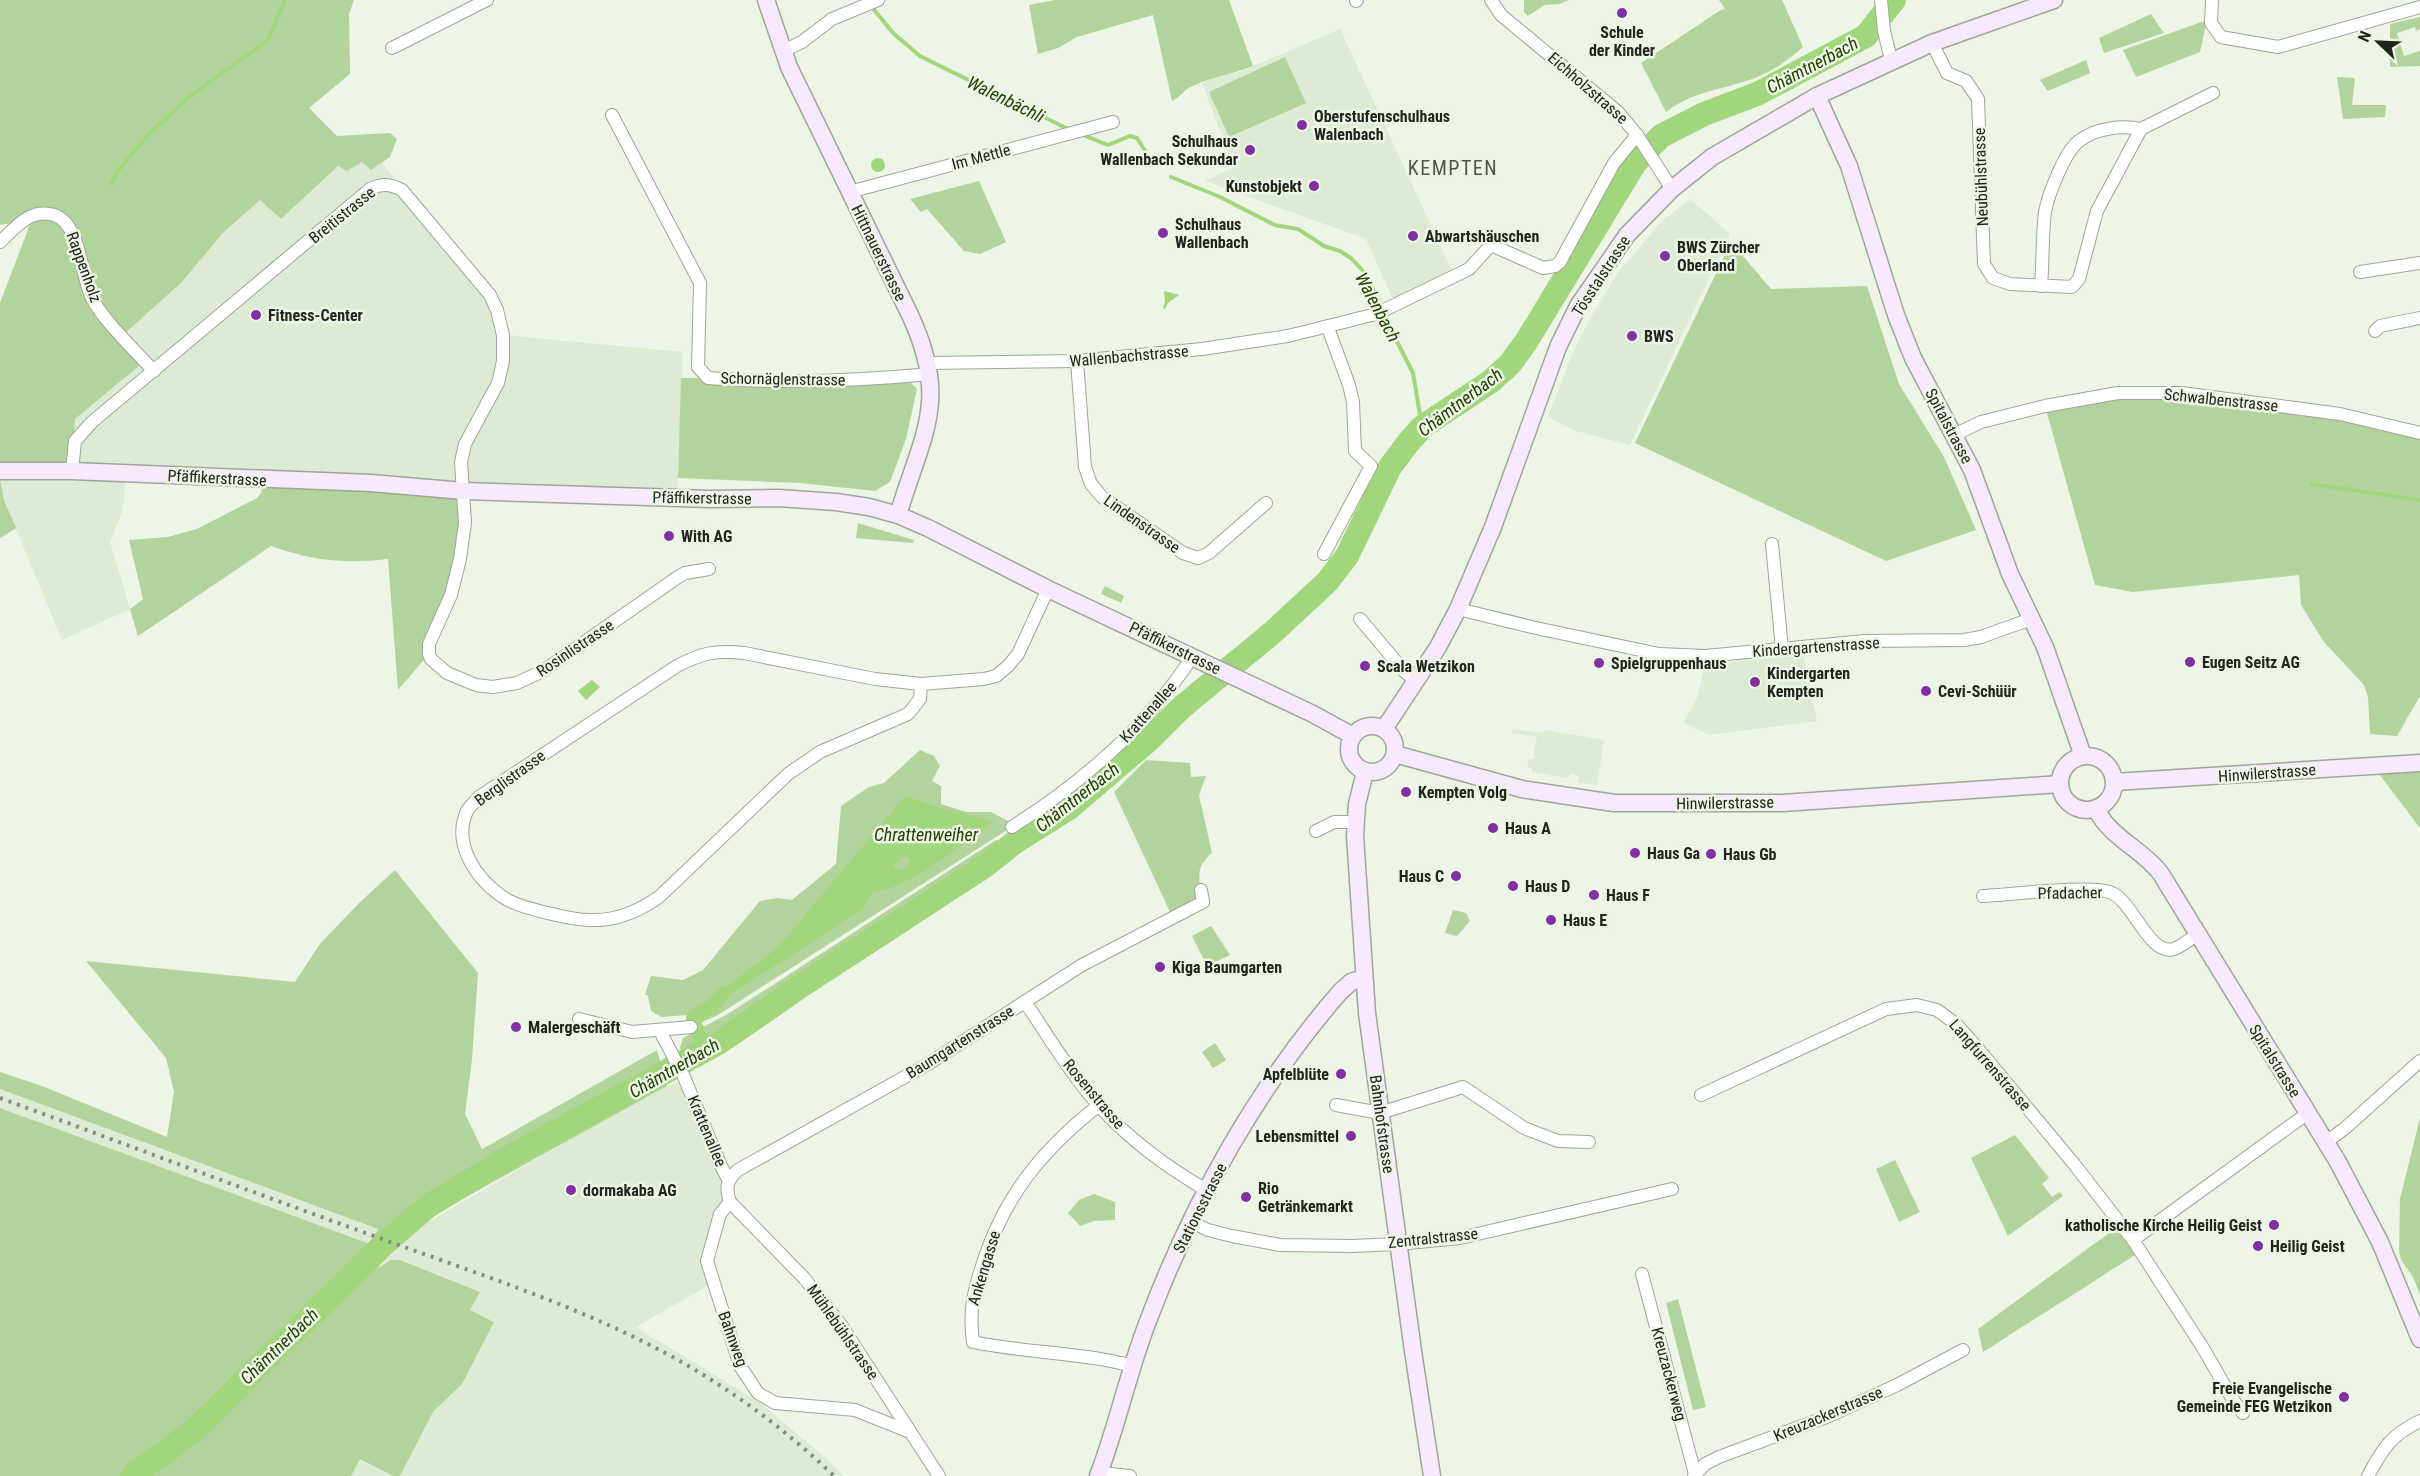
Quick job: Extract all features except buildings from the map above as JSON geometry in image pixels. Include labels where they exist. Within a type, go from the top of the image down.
[{"type":"main road","name":"Hittnauerstrasse","points":[[766,0],[789,67],[922,340],[929,368],[932,399],[927,426],[898,515]]},
{"type":"main road","name":"Tösstalstrasse","points":[[1384,729],[1437,647],[1458,609],[1493,527],[1558,347],[1578,306],[1621,242],[1672,189],[1728,147],[1817,96],[1932,42],[2054,0]]},
{"type":"main road","name":"Spitalstrasse","points":[[1817,96],[1849,166],[1896,315],[1913,358],[1972,470],[2010,574],[2046,647],[2083,756]]},
{"type":"main road","name":"Pfäffikerstrasse","points":[[0,471],[72,471],[371,483],[464,491],[710,499],[778,498],[836,502],[898,515],[1353,736]]},
{"type":"main road","points":[[1377,726],[1384,729],[1394,740],[1395,754],[1387,768],[1373,773],[1365,772],[1354,764],[1350,757],[1350,743],[1353,736],[1364,728],[1377,726]]},
{"type":"main road","name":"Hinwilerstrasse","points":[[1395,754],[1522,789],[1614,803],[1784,803],[2060,784]]},
{"type":"main road","points":[[2083,756],[2098,758],[2110,767],[2114,782],[2109,798],[2096,808],[2089,810],[2075,807],[2064,797],[2060,784],[2064,769],[2076,758],[2083,756]]},
{"type":"main road","name":"Hinwilerstrasse","points":[[2114,782],[2420,763]]},
{"type":"main road","name":"Bahnhofstrasse","points":[[1365,772],[1355,822],[1364,978],[1380,1113],[1432,1476]]},
{"type":"main road","name":"Spitalstrasse","points":[[2096,808],[2105,826],[2152,861],[2326,1142],[2380,1242],[2420,1339]]},
{"type":"main road","name":"Stationsstrasse","points":[[1098,1475],[1156,1299],[1208,1191],[1251,1111],[1279,1068],[1313,1023],[1351,982],[1364,978]]},
{"type":"street","points":[[392,48],[487,0]]},
{"type":"street","name":"Eichholzstrasse","points":[[1491,0],[1501,15],[1610,105],[1639,137],[1672,189]]},
{"type":"street","points":[[1881,0],[1884,31],[1891,60]]},
{"type":"street","points":[[2212,0],[2211,23],[2221,37],[2278,47],[2420,7]]},
{"type":"street","points":[[783,51],[802,42],[832,19],[872,2]]},
{"type":"street","name":"Neubühlstrasse","points":[[1932,42],[1947,73],[1966,81],[1978,99],[1984,264],[1993,278],[2010,284],[2072,287],[2079,279],[2097,211],[2141,129]]},
{"type":"street","points":[[2042,286],[2045,212],[2050,192],[2078,141],[2113,127],[2141,129],[2213,93]]},
{"type":"street","name":"Schornäglenstrasse","points":[[612,115],[700,283],[698,368],[708,378],[766,383],[829,382],[929,368]]},
{"type":"street","name":"Im Mettle","points":[[849,192],[1113,122]]},
{"type":"street","name":"Wallenbachstrasse","points":[[929,368],[1077,361],[1202,349],[1328,328],[1376,314],[1469,269],[1491,244],[1543,268],[1555,266],[1560,262],[1614,163],[1639,137]]},
{"type":"street","name":"Breitistrasse","points":[[72,471],[73,449],[80,434],[370,189],[381,184],[402,190],[489,295],[497,310],[503,335],[498,383],[465,444],[461,462],[464,491]]},
{"type":"street","name":"Rappenholz","points":[[0,242],[22,221],[39,213],[65,220],[74,235],[92,298],[104,316],[154,371]]},
{"type":"street","points":[[2360,272],[2420,263]]},
{"type":"street","points":[[2376,331],[2380,326],[2420,318]]},
{"type":"street","points":[[1324,554],[1371,466],[1355,451],[1353,402],[1328,328]]},
{"type":"street","name":"Lindenstrasse","points":[[1077,361],[1085,467],[1091,484],[1102,496],[1183,554],[1198,558],[1209,553],[1266,503]]},
{"type":"street","name":"Schwalbenstrasse","points":[[1954,435],[1981,422],[2045,406],[2118,393],[2182,393],[2340,414],[2420,433]]},
{"type":"street","name":"Rosinlistrasse","points":[[464,491],[465,523],[456,580],[428,649],[435,663],[447,673],[467,682],[484,686],[501,686],[533,677],[678,577],[685,573],[709,569]]},
{"type":"street","points":[[1772,544],[1782,649]]},
{"type":"street","name":"Berglistrasse","points":[[921,684],[920,699],[908,714],[820,752],[788,774],[658,897],[644,908],[621,917],[594,921],[537,910],[504,898],[483,881],[467,858],[462,834],[467,811],[478,797],[677,666],[699,654],[725,651],[744,652],[874,679],[921,684],[984,679],[996,676],[1018,654],[1048,589]]},
{"type":"street","name":"Kindergartenstrasse","points":[[1458,609],[1659,654],[1705,656],[1865,641],[1964,640],[1981,637],[2031,620]]},
{"type":"street","points":[[1360,619],[1415,680]]},
{"type":"street","name":"Krattenallee","points":[[1012,826],[1085,777],[1143,721],[1200,660]]},
{"type":"street","points":[[1316,831],[1334,822],[1355,822]]},
{"type":"street","name":"Baumgartenstrasse","points":[[728,1179],[738,1170],[928,1064],[1082,965],[1203,902],[1201,890]]},
{"type":"street","name":"Pfadacher","points":[[1983,896],[2100,890],[2120,897],[2152,940],[2161,948],[2174,949],[2198,934]]},
{"type":"street","name":"Rosenstrasse","points":[[1025,1002],[1078,1079],[1125,1132],[1152,1155],[1208,1191]]},
{"type":"street","name":"Langfurrenstrasse","points":[[1701,1095],[1886,1009],[1907,1005],[1927,1007],[1947,1016],[2074,1164],[2133,1240],[2243,1413]]},
{"type":"street","points":[[579,1019],[632,1032],[691,1027]]},
{"type":"street","name":"Krattenallee","points":[[660,1031],[684,1076],[728,1179]]},
{"type":"street","points":[[2326,1142],[2344,1129],[2420,1061]]},
{"type":"street","points":[[1336,1105],[1380,1113],[1463,1088],[1524,1128],[1558,1141],[1589,1142]]},
{"type":"street","name":"Ankengasse","points":[[1099,1105],[1048,1150],[1024,1177],[1005,1209],[990,1241],[976,1286],[970,1317],[973,1342],[999,1348],[1112,1360],[1133,1366]]},
{"type":"street","points":[[2133,1240],[2308,1113]]},
{"type":"street","points":[[728,1179],[726,1190],[730,1202]]},
{"type":"street","name":"Zentralstrasse","points":[[1192,1222],[1224,1234],[1280,1245],[1398,1244],[1460,1238],[1672,1189]]},
{"type":"street","name":"Bahnweg","points":[[730,1202],[720,1214],[707,1261],[740,1366],[758,1393],[775,1404],[855,1410],[910,1432]]},
{"type":"street","name":"Mühlebühlstrasse","points":[[730,1202],[814,1290],[841,1325],[939,1476]]},
{"type":"street","name":"Kreuzackerweg","points":[[1642,1274],[1694,1475]]},
{"type":"street","name":"Kreuzackerstrasse","points":[[1694,1475],[1705,1464],[1719,1457],[1829,1416],[1963,1350]]},
{"type":"street","points":[[2368,1476],[2390,1440],[2402,1430],[2420,1421]]},
{"type":"street","points":[[1098,1475],[1130,1476]]},
{"type":"shaded area","points":[[0,0],[354,0],[349,14],[350,74],[309,108],[337,136],[390,133],[397,139],[390,157],[371,170],[362,162],[347,171],[338,166],[281,219],[260,200],[223,233],[181,283],[123,335],[145,361],[75,419],[72,471],[0,471],[0,303],[29,227],[22,221],[0,225]]},
{"type":"shaded area","points":[[1055,0],[1229,0],[1253,66],[1195,85],[1172,101],[1153,15],[1077,37],[1058,48],[1038,54],[1029,5]]},
{"type":"shaded area","points":[[1524,0],[1569,0],[1559,4],[1545,5],[1528,16],[1524,12]]},
{"type":"shaded area","points":[[1719,0],[1782,0],[1803,47],[1760,76],[1703,93],[1666,112],[1641,63],[1725,9]]},
{"type":"shaded area","points":[[2151,14],[2164,33],[2104,53],[2099,38]]},
{"type":"shaded area","points":[[2420,17],[2420,29],[2416,31],[2415,27],[2397,33],[2404,56],[2420,51],[2420,66],[2390,67],[2390,24]]},
{"type":"shaded area","points":[[2207,20],[2200,52],[2136,77],[2123,50]]},
{"type":"shaded area","name":"Oberstufenschulhaus Walenbach","points":[[1340,29],[1454,275],[1395,304],[1366,239],[1205,181],[1234,167],[1202,83],[1224,74],[1237,73]]},
{"type":"shaded area","points":[[1285,57],[1306,103],[1229,137],[1209,92]]},
{"type":"shaded area","points":[[2086,60],[2090,73],[2048,91],[2040,80]]},
{"type":"shaded area","points":[[2337,77],[2355,78],[2352,105],[2386,105],[2385,117],[2343,119]]},
{"type":"shaded area","points":[[362,162],[371,170],[382,163],[490,295],[503,335],[683,352],[677,498],[126,474],[123,509],[110,542],[130,609],[62,640],[4,500],[0,479],[71,471],[75,419],[145,361],[123,335],[181,283],[223,233],[260,200],[281,219],[338,165]]},
{"type":"shaded area","points":[[979,181],[1006,242],[980,254],[964,251],[927,209],[921,212],[910,199]]},
{"type":"shaded area","name":"BWS","points":[[1690,199],[1730,234],[1630,445],[1576,431],[1548,417],[1572,354],[1617,274],[1661,222]]},
{"type":"shaded area","points":[[1731,242],[1771,289],[1867,286],[1899,384],[1944,457],[1976,530],[1886,561],[1635,443]]},
{"type":"shaded area","points":[[905,376],[917,389],[906,439],[890,482],[875,491],[800,483],[678,478],[681,378]]},
{"type":"shaded area","points":[[2182,393],[2420,433],[2420,696],[2397,736],[2370,734],[2368,697],[2364,685],[2324,642],[2301,605],[2299,575],[2133,592],[2095,585],[2045,406]]},
{"type":"shaded area","points":[[0,479],[4,500],[16,528],[0,538]]},
{"type":"shaded area","points":[[264,480],[464,491],[465,523],[429,654],[398,690],[388,559],[329,560],[271,546],[138,636],[130,609],[143,599],[129,540],[168,537],[197,529],[257,498],[261,493]]},
{"type":"shaded area","points":[[858,523],[914,540],[913,543],[856,538]]},
{"type":"shaded area","points":[[1105,586],[1124,596],[1121,603],[1101,594]]},
{"type":"shaded area","name":"Kindergarten Kempten","points":[[1803,654],[1817,721],[1709,735],[1684,722],[1697,698],[1705,665]]},
{"type":"shaded area","points":[[1513,729],[1543,733],[1544,730],[1604,740],[1597,785],[1577,782],[1579,778],[1575,774],[1570,774],[1568,778],[1532,772],[1532,768],[1527,767],[1529,759],[1533,759],[1537,737],[1512,733]]},
{"type":"shaded area","points":[[920,750],[934,756],[940,766],[932,781],[941,786],[941,804],[966,812],[991,812],[1010,822],[1007,830],[718,1015],[691,1027],[688,1015],[661,1017],[651,1011],[648,996],[645,994],[651,976],[683,980],[703,970],[760,901],[777,898],[792,900],[836,864],[841,806],[869,787],[884,783]]},
{"type":"shaded area","points":[[1146,760],[1190,763],[1191,777],[1206,776],[1199,795],[1212,853],[1202,864],[1199,875],[1203,902],[1173,918],[1114,792]]},
{"type":"shaded area","points":[[2420,763],[2420,828],[2373,766]]},
{"type":"shaded area","points":[[996,840],[1015,842],[949,891],[725,1037],[688,1059],[680,1048],[683,1038],[731,1012]]},
{"type":"shaded area","points":[[395,870],[478,973],[472,1059],[465,1114],[482,1149],[657,1050],[667,1086],[399,1234],[385,1249],[379,1267],[391,1260],[400,1260],[480,1292],[470,1310],[494,1322],[462,1384],[433,1412],[400,1476],[393,1476],[360,1459],[351,1476],[0,1476],[0,1108],[370,1244],[378,1229],[0,1089],[0,1072],[42,1086],[167,1137],[174,1092],[166,1058],[86,961],[295,982],[320,944]]},
{"type":"shaded area","points":[[1453,910],[1466,913],[1470,921],[1457,936],[1445,933]]},
{"type":"shaded area","points":[[1211,926],[1230,955],[1207,966],[1192,936]]},
{"type":"shaded area","points":[[1215,1043],[1226,1060],[1213,1068],[1202,1052]]},
{"type":"shaded area","points":[[686,1081],[720,1164],[730,1202],[707,1261],[714,1282],[636,1327],[759,1402],[827,1459],[843,1476],[400,1476],[433,1412],[462,1384],[470,1310],[480,1292],[400,1260],[386,1262],[378,1267],[379,1258],[384,1250],[399,1234],[418,1228],[667,1086]]},
{"type":"shaded area","points":[[0,1089],[378,1229],[371,1244],[102,1146],[0,1108]]},
{"type":"shaded area","points":[[2420,1118],[2420,1295],[2399,1252],[2400,1199]]},
{"type":"shaded area","points":[[2015,1135],[2049,1178],[2042,1184],[2052,1197],[2060,1192],[2063,1196],[2008,1236],[1971,1158]]},
{"type":"shaded area","points":[[1895,1160],[1920,1212],[1899,1222],[1876,1169]]},
{"type":"shaded area","points":[[1094,1194],[1115,1202],[1115,1220],[1094,1221],[1080,1226],[1068,1213],[1079,1200]]},
{"type":"shaded area","points":[[2116,1228],[2135,1255],[1983,1352],[1978,1329]]},
{"type":"shaded area","points":[[1678,1299],[1706,1407],[1693,1410],[1666,1303]]},
{"type":"shaded area","points":[[360,1459],[393,1476],[351,1476]]},
{"type":"water","points":[[875,158],[881,158],[885,165],[881,172],[875,172],[871,168],[871,162]]},
{"type":"water","points":[[1164,291],[1179,295],[1168,303],[1165,309],[1163,308]]},
{"type":"water","points":[[592,680],[600,687],[586,700],[578,691]]},
{"type":"water","name":"Chrattenweiher","points":[[905,796],[936,807],[994,821],[920,874],[873,892],[862,910],[725,998],[721,991],[778,947]],"holes":[[[901,857],[909,858],[906,869],[896,870],[893,865]]]},
{"type":"waterway","points":[[111,183],[120,168],[149,134],[190,96],[268,40],[285,0]]},
{"type":"waterway","name":"Chämtnerbach","points":[[132,1476],[192,1432],[384,1244],[428,1206],[513,1155],[720,1042],[804,984],[985,866],[1015,842],[1069,808],[1151,738],[1182,707],[1272,633],[1327,582],[1347,556],[1390,467],[1422,427],[1490,382],[1509,365],[1526,342],[1635,163],[1661,136],[1704,114],[1757,94],[1866,36],[1894,0]]},
{"type":"waterway","name":"Walenbächli","points":[[871,6],[893,33],[920,56],[1070,130]]},
{"type":"waterway","name":"Walenbächli","points":[[1083,135],[1108,145],[1130,136],[1137,138],[1154,165]]},
{"type":"waterway","name":"Walenbach","points":[[1171,177],[1218,196],[1275,225],[1298,229],[1324,246],[1340,251],[1351,258],[1364,272],[1413,373],[1422,427]]},
{"type":"waterway","points":[[2312,484],[2420,500]]},
{"type":"waterway","points":[[695,1022],[693,1018],[712,1006],[723,994]]},
{"type":"waterway","points":[[698,1030],[706,1050]]},
{"type":"railway","points":[[0,1098],[514,1286],[617,1329],[675,1358],[747,1404],[792,1438],[834,1476]]},
{"type":"place","name":"Schule der Kinder","points":[[1622,13]]},
{"type":"place","name":"Oberstufenschulhaus Walenbach","points":[[1302,125]]},
{"type":"place","name":"Schulhaus Wallenbach Sekundar","points":[[1250,150]]},
{"type":"place","name":"Kunstobjekt","points":[[1314,186]]},
{"type":"place","name":"Schulhaus Wallenbach","points":[[1163,233]]},
{"type":"place","name":"Abwartshäuschen","points":[[1413,236]]},
{"type":"place","name":"BWS Zürcher Oberland","points":[[1665,256]]},
{"type":"place","name":"Fitness-Center","points":[[256,315]]},
{"type":"place","name":"BWS","points":[[1632,336]]},
{"type":"place","name":"With AG","points":[[669,536]]},
{"type":"place","name":"Eugen Seitz AG","points":[[2190,662]]},
{"type":"place","name":"Spielgruppenhaus","points":[[1599,663]]},
{"type":"place","name":"Scala Wetzikon","points":[[1365,666]]},
{"type":"place","name":"Kindergarten Kempten","points":[[1755,682]]},
{"type":"place","name":"Cevi-Schüür","points":[[1926,691]]},
{"type":"place","name":"Kempten Volg","points":[[1406,792]]},
{"type":"place","name":"Haus A","points":[[1493,828]]},
{"type":"place","name":"Haus Ga","points":[[1635,853]]},
{"type":"place","name":"Haus Gb","points":[[1711,854]]},
{"type":"place","name":"Haus C","points":[[1456,876]]},
{"type":"place","name":"Haus D","points":[[1513,886]]},
{"type":"place","name":"Haus F","points":[[1594,895]]},
{"type":"place","name":"Haus E","points":[[1551,920]]},
{"type":"place","name":"Kiga Baumgarten","points":[[1160,967]]},
{"type":"place","name":"Malergeschäft","points":[[516,1027]]},
{"type":"place","name":"Apfelblüte","points":[[1341,1074]]},
{"type":"place","name":"Lebensmittel","points":[[1351,1136]]},
{"type":"place","name":"dormakaba AG","points":[[571,1190]]},
{"type":"place","name":"Rio Getränkemarkt","points":[[1246,1197]]},
{"type":"place","name":"katholische Kirche Heilig Geist","points":[[2274,1225]]},
{"type":"place","name":"Heilig Geist","points":[[2258,1246]]},
{"type":"place","name":"Freie Evangelische Gemeinde FEG Wetzikon","points":[[2344,1397]]},
{"type":"district","name":"KEMPTEN","points":[[1453,168]]}]
